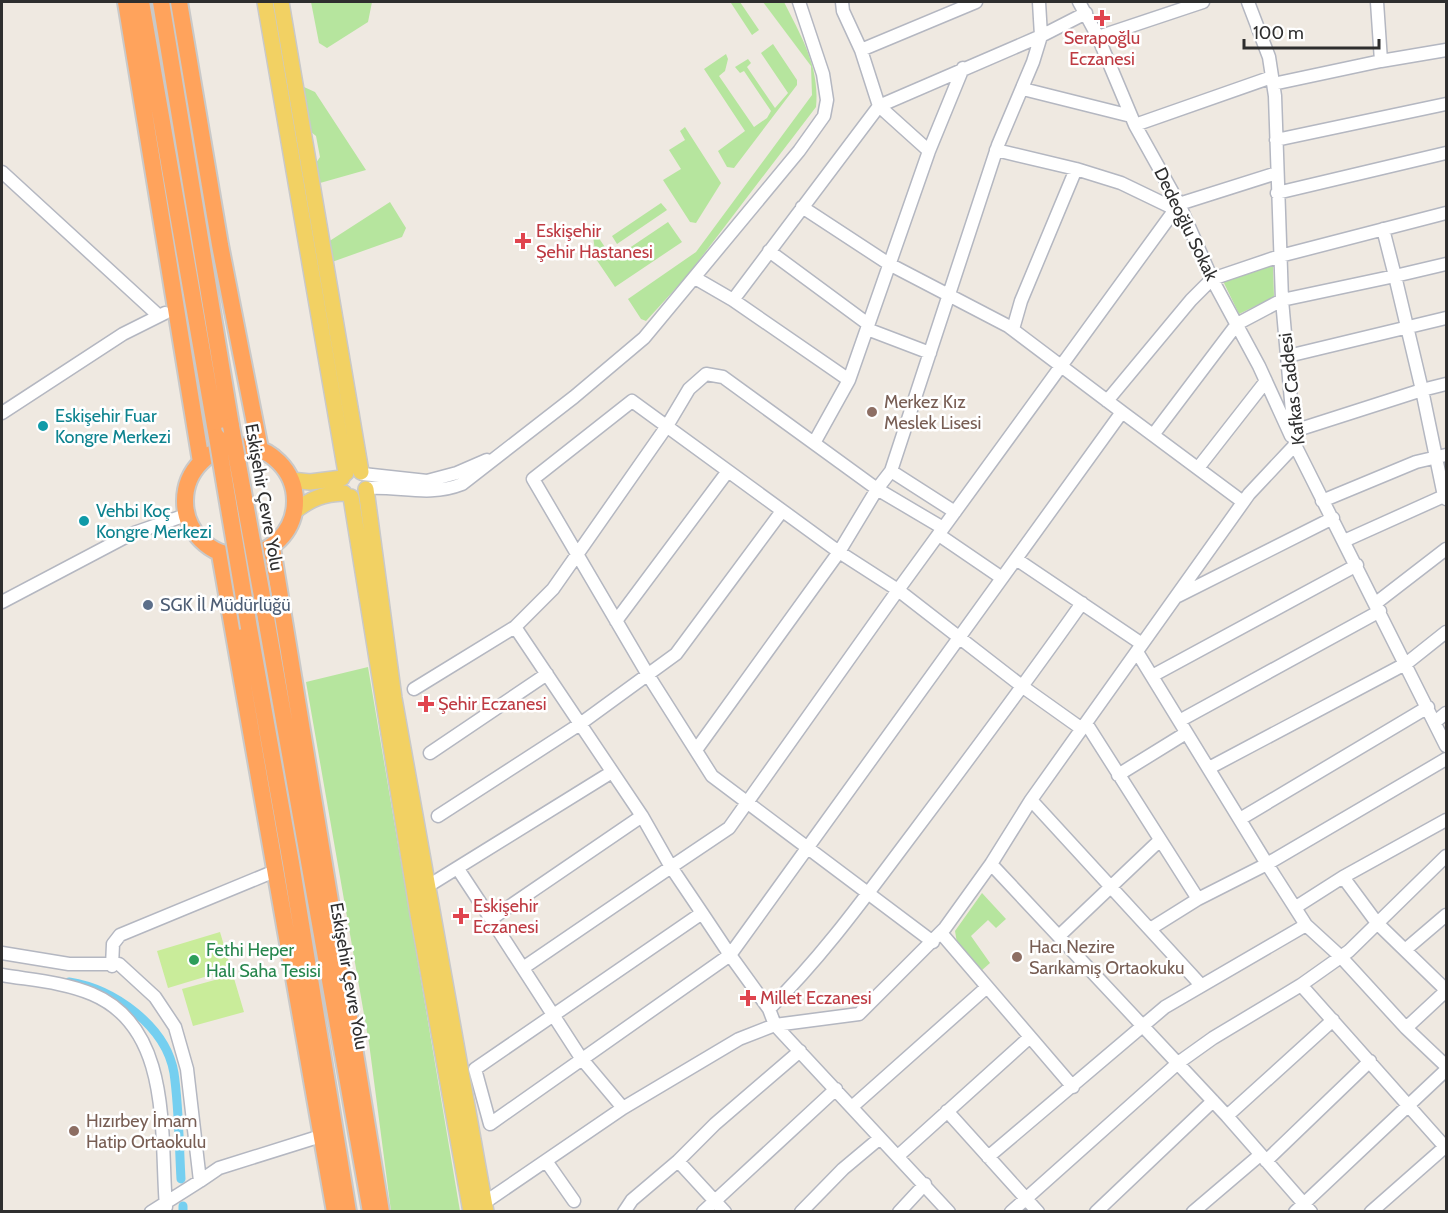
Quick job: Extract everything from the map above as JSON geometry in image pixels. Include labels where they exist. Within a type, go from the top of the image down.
[{"type":"highway","points":[[126,2],[174,309],[201,462]]},
{"type":"highway","name":"Eskişehir Çevre Yolu","points":[[141,2],[291,863],[348,1212]]},
{"type":"highway","name":"Eskişehir Çevre Yolu","points":[[161,2],[231,426],[371,1212]]},
{"type":"highway","points":[[179,2],[220,245],[260,449]]},
{"type":"highway","points":[[245,446],[260,449],[279,462],[291,480],[296,495],[295,511],[287,532],[272,548],[247,556],[220,554],[205,545],[193,531],[186,515],[184,496],[190,477],[201,462],[214,452],[229,447],[245,446]]},
{"type":"highway","points":[[272,548],[375,1162],[381,1212]]},
{"type":"highway","points":[[220,554],[335,1212]]},
{"type":"main road","points":[[265,2],[428,886],[481,1209]]},
{"type":"main road","points":[[281,2],[420,926],[481,1209]]},
{"type":"main road","points":[[291,480],[355,483]]},
{"type":"main road","points":[[295,511],[310,499],[355,483]]},
{"type":"street","points":[[355,483],[427,481],[457,474],[487,460],[516,441],[644,338],[799,151],[824,116],[827,100],[823,74],[799,2]]},
{"type":"street","points":[[842,2],[843,11],[861,50],[879,106],[929,151]]},
{"type":"street","points":[[861,50],[976,2]]},
{"type":"street","points":[[696,750],[839,552],[877,489],[891,471],[996,150],[1023,89],[1041,36],[1039,2]]},
{"type":"street","points":[[1098,38],[1203,2]]},
{"type":"street","name":"Kafkas Caddesi","points":[[1248,2],[1269,57],[1272,80],[1282,300],[1295,445],[1407,663],[1446,746]]},
{"type":"street","points":[[1377,2],[1381,61]]},
{"type":"street","points":[[733,300],[879,106],[1041,36],[1082,7]]},
{"type":"street","name":"Dedeoğlu Sokak","points":[[1082,7],[1098,38],[1133,121],[1266,381],[1295,445]]},
{"type":"street","points":[[1023,89],[1133,121],[1272,80],[1446,50]]},
{"type":"street","points":[[814,443],[849,380],[929,151],[963,68]]},
{"type":"street","points":[[1276,140],[1446,104]]},
{"type":"street","points":[[996,150],[1076,169],[1121,183],[1177,207]]},
{"type":"street","points":[[1277,193],[1446,153]]},
{"type":"street","points":[[1013,329],[1021,302],[1076,169]]},
{"type":"street","points":[[2,172],[158,315]]},
{"type":"street","points":[[523,969],[729,828],[746,801],[1061,364],[1177,207],[1276,173]]},
{"type":"street","points":[[802,207],[889,264],[1013,329],[1243,502]]},
{"type":"street","points":[[1107,400],[1191,300],[1212,279],[1280,256],[1446,213]]},
{"type":"street","points":[[1344,541],[1445,497],[1442,456],[1422,390],[1383,229]]},
{"type":"street","points":[[769,251],[867,327],[930,353]]},
{"type":"street","points":[[1153,435],[1237,324],[1282,300],[1446,264]]},
{"type":"street","points":[[695,278],[733,300],[849,380]]},
{"type":"street","points":[[2,413],[123,334],[174,309]]},
{"type":"street","points":[[1288,356],[1446,318]]},
{"type":"street","points":[[414,688],[515,627],[553,589],[667,426],[689,389],[706,374],[723,377],[877,489],[941,531],[1002,578]]},
{"type":"street","points":[[1198,468],[1266,381]]},
{"type":"street","points":[[1294,431],[1446,384]]},
{"type":"street","points":[[1073,1087],[987,987],[937,937],[868,894],[712,776],[648,675],[533,479],[632,401],[839,552],[898,590],[1023,687],[1084,726],[1198,899]]},
{"type":"street","points":[[702,913],[475,1069],[490,1124],[730,955],[1122,412]]},
{"type":"street","points":[[481,1209],[623,1108],[739,1039],[775,1025],[859,1014],[937,937],[991,864],[1031,800],[1243,502],[1295,445]]},
{"type":"street","points":[[1322,501],[1416,462],[1442,456]]},
{"type":"street","points":[[616,621],[728,471]]},
{"type":"street","points":[[891,471],[955,512]]},
{"type":"street","points":[[438,816],[580,724],[676,654],[782,511]]},
{"type":"street","points":[[2,603],[131,534],[186,515]]},
{"type":"street","points":[[1175,597],[1333,518]]},
{"type":"street","points":[[1181,720],[1378,607],[1446,549]]},
{"type":"street","points":[[991,864],[1227,1116],[1303,1209],[1446,1068],[1341,957],[1306,925],[1186,733],[1181,720],[1152,676],[1140,648],[1082,603],[1016,558]]},
{"type":"street","points":[[1152,676],[1357,565]]},
{"type":"street","points":[[770,1009],[805,974],[868,894],[1023,687],[1082,603]]},
{"type":"street","points":[[515,627],[642,816],[671,867],[730,955],[770,1009],[775,1025],[853,1106],[949,1212]]},
{"type":"street","points":[[1209,768],[1407,663],[1446,632]]},
{"type":"street","points":[[430,753],[547,674]]},
{"type":"street","points":[[1240,819],[1428,707]]},
{"type":"street","points":[[1435,722],[1446,713]]},
{"type":"street","points":[[1118,775],[1186,733]]},
{"type":"street","points":[[1150,929],[1198,899],[1267,864],[1446,759]]},
{"type":"street","points":[[428,886],[612,771]]},
{"type":"street","points":[[1031,800],[1200,984]]},
{"type":"street","points":[[491,919],[642,816]]},
{"type":"street","points":[[1296,907],[1343,877],[1446,820]]},
{"type":"street","points":[[1059,936],[1159,841]]},
{"type":"street","points":[[1011,1212],[1178,1063],[1213,1038],[1301,985],[1341,957],[1446,856]]},
{"type":"street","points":[[458,869],[581,1058],[623,1108]]},
{"type":"street","points":[[112,966],[113,944],[120,935],[275,871]]},
{"type":"street","points":[[1343,877],[1377,923],[1446,990],[1406,1028]]},
{"type":"street","points":[[1405,950],[1446,915]]},
{"type":"street","points":[[988,1157],[1073,1087],[1141,1025],[1200,984],[1306,925]]},
{"type":"street","points":[[2,953],[69,964],[112,966],[119,964],[155,997],[175,1027],[187,1068],[200,1181]]},
{"type":"street","points":[[4,978],[53,983],[93,994],[119,1012],[137,1032],[151,1058],[159,1085],[166,1207]]},
{"type":"street","points":[[1301,985],[1446,1147],[1371,1212]]},
{"type":"street","points":[[853,1106],[987,987]]},
{"type":"street","points":[[1227,1116],[1333,1020]]},
{"type":"street","points":[[898,1156],[1030,1037]]},
{"type":"street","points":[[624,1212],[632,1200],[678,1161],[715,1124],[800,1051]]},
{"type":"street","points":[[1193,1212],[1263,1158],[1370,1061]]},
{"type":"street","points":[[703,1212],[836,1089]]},
{"type":"street","points":[[1096,1212],[1213,1101]]},
{"type":"street","points":[[947,1111],[1038,1212]]},
{"type":"street","points":[[151,1212],[166,1207],[219,1168],[321,1136]]},
{"type":"street","points":[[801,1212],[843,1169],[880,1138]]},
{"type":"street","points":[[546,1161],[574,1201]]},
{"type":"street","points":[[678,1161],[725,1212]]},
{"type":"street","points":[[899,1212],[925,1184]]},
{"type":"green space","points":[[311,2],[372,2],[368,22],[327,48],[319,43]]},
{"type":"green space","points":[[740,2],[759,30],[752,35],[731,3]]},
{"type":"green space","points":[[763,2],[784,2],[797,27],[812,65],[816,107],[687,276],[646,321],[641,319],[628,299],[696,252],[812,95],[811,66]]},
{"type":"green space","points":[[773,44],[797,80],[797,85],[734,168],[727,167],[718,151],[745,131],[704,69],[726,54],[728,59],[725,71],[719,76],[754,127],[767,118],[771,111],[744,71],[740,73],[735,67],[748,59],[751,63],[747,67],[775,108],[788,93],[761,53]]},
{"type":"green space","points":[[304,87],[315,92],[366,170],[320,183],[316,163],[320,157],[316,136],[311,132]]},
{"type":"green space","points":[[685,127],[721,183],[696,223],[690,222],[663,180],[681,169],[669,150],[685,140],[680,131]]},
{"type":"green space","points":[[390,202],[406,228],[402,237],[332,262],[328,242]]},
{"type":"green space","points":[[661,203],[667,210],[617,244],[612,236]]},
{"type":"green space","points":[[668,222],[682,242],[615,287],[596,259],[592,228],[613,259]]},
{"type":"green space","points":[[1273,265],[1274,297],[1239,314],[1223,281]]},
{"type":"green space","points":[[368,667],[460,1211],[391,1211],[369,1043],[306,682]]},
{"type":"green space","points":[[982,893],[1006,919],[996,928],[988,920],[971,936],[990,963],[981,971],[957,943],[955,931]]},
{"type":"green space","name":"Fethi Heper Halı Saha Tesisi","points":[[220,932],[231,969],[168,988],[157,951]]},
{"type":"green space","points":[[233,975],[244,1012],[193,1026],[182,989]]},
{"type":"waterway","points":[[69,982],[86,986],[120,1001],[149,1025],[161,1040],[174,1073],[181,1179]]},
{"type":"waterway","points":[[183,1206],[183,1212]]},
{"type":"place","name":"Serapoğlu Eczanesi","points":[[1102,18]]},
{"type":"place","name":"Eskişehir Şehir Hastanesi","points":[[523,241]]},
{"type":"place","name":"Merkez Kız Meslek Lisesi","points":[[872,412]]},
{"type":"place","name":"Eskişehir Fuar Kongre Merkezi","points":[[43,426]]},
{"type":"place","name":"Vehbi Koç Kongre Merkezi","points":[[84,521]]},
{"type":"place","name":"SGK İl Müdürlüğü","points":[[148,605]]},
{"type":"place","name":"Şehir Eczanesi","points":[[426,704]]},
{"type":"place","name":"Eskişehir Eczanesi","points":[[461,916]]},
{"type":"place","name":"Hacı Nezire Sarıkamış Ortaokuku","points":[[1017,957]]},
{"type":"place","name":"Fethi Heper Halı Saha Tesisi","points":[[194,960]]},
{"type":"place","name":"Millet Eczanesi","points":[[748,998]]},
{"type":"place","name":"Hızırbey İmam Hatip Ortaokulu","points":[[74,1131]]}]
